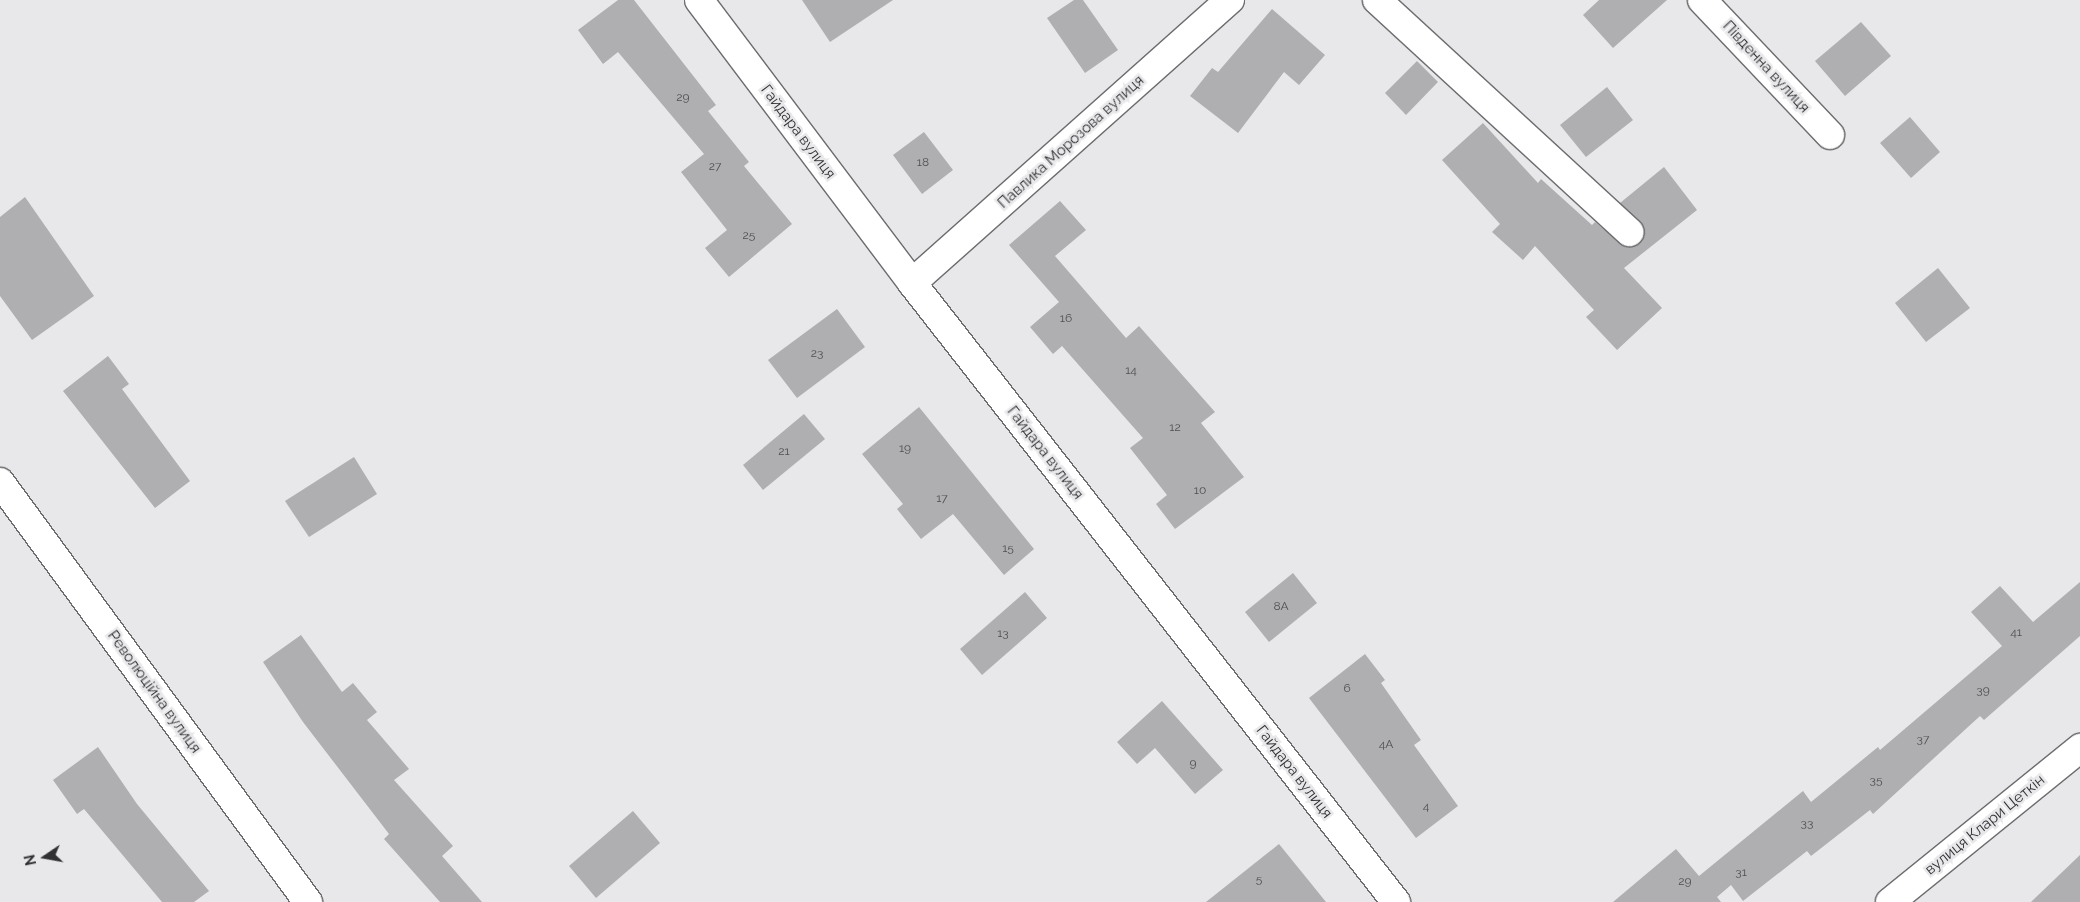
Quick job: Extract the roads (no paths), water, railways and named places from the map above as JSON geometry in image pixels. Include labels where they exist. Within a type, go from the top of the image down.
[{"type":"street","name":"Гайдара вулиця","points":[[699,0],[912,283],[1396,902]]},
{"type":"street","name":"Павлика Морозова вулиця","points":[[912,283],[1230,0]]},
{"type":"street","points":[[1377,0],[1629,232]]},
{"type":"street","name":"Південна вулиця","points":[[1702,0],[1830,135]]},
{"type":"street","name":"Революційна вулиця","points":[[0,482],[308,902]]},
{"type":"street","name":"вулиця Клари Цеткін","points":[[1890,902],[2080,748]]}]
